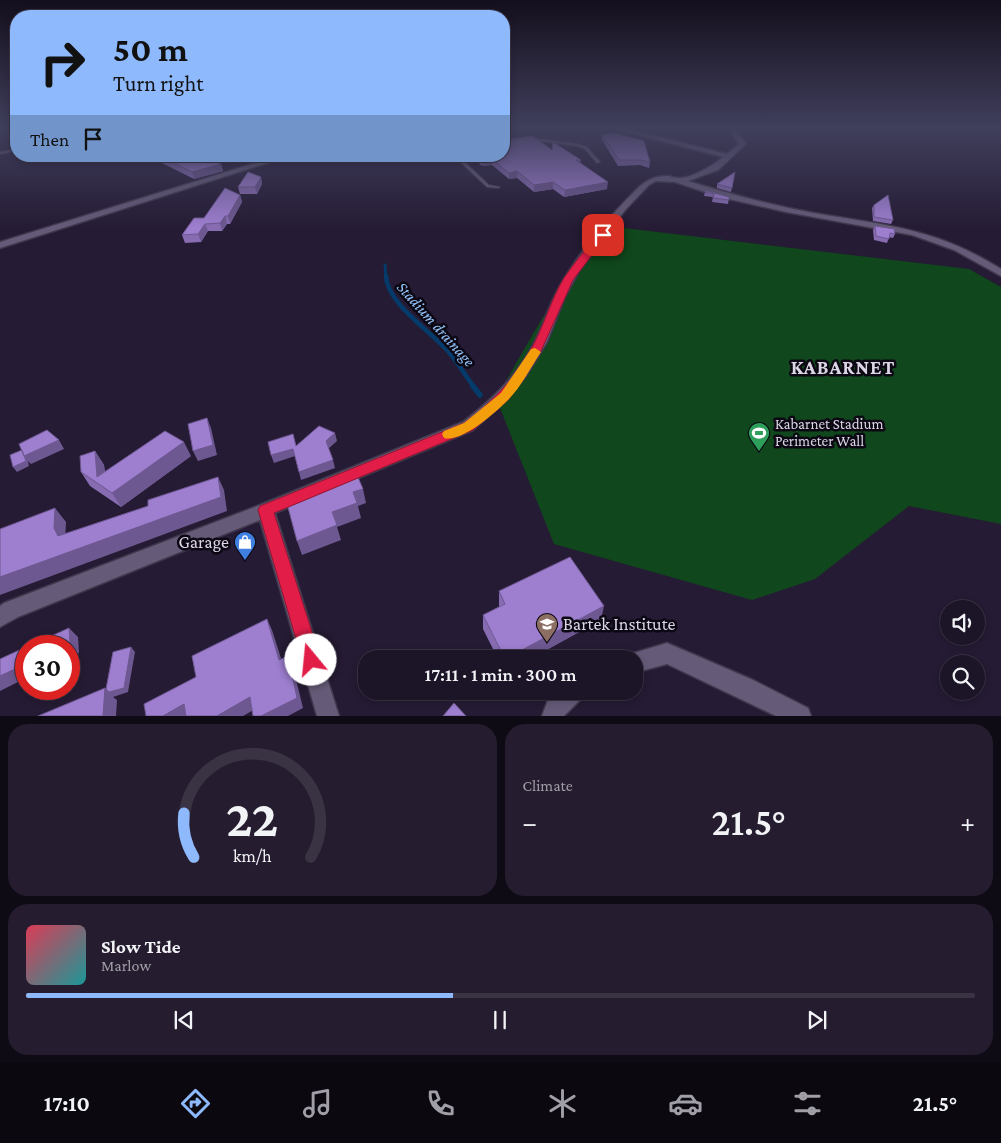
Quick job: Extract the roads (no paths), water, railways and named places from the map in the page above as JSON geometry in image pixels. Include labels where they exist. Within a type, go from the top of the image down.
[{"type":"street","points":[[681,181],[715,168],[722,161]]},
{"type":"street","points":[[0,245],[267,162]]},
{"type":"street","points":[[0,617],[11,610],[266,510],[468,426],[505,396],[536,351],[568,280],[625,204],[648,181],[660,178],[681,181],[712,192],[789,210],[916,233],[948,244],[1001,273]]},
{"type":"street","points":[[266,510],[328,716]]},
{"type":"street","points":[[643,660],[667,653],[745,688],[800,716]]},
{"type":"street","points":[[553,716],[557,705],[563,700]]},
{"type":"lane","points":[[462,162],[488,186],[498,186]]},
{"type":"waterway","name":"Stadium drainage","points":[[385,265],[386,278]]},
{"type":"waterway","name":"Stadium drainage","points":[[386,276],[393,296],[410,316],[447,350],[474,387]]},
{"type":"waterway","name":"Stadium drainage","points":[[473,386],[480,395]]},
{"type":"place","name":"Kabarnet Stadium Perimeter Wall","points":[[759,452]]},
{"type":"place","name":"Garage","points":[[245,561]]},
{"type":"place","name":"Bartek Institute","points":[[547,643]]},
{"type":"district","name":"KABARNET","points":[[843,367]]}]
